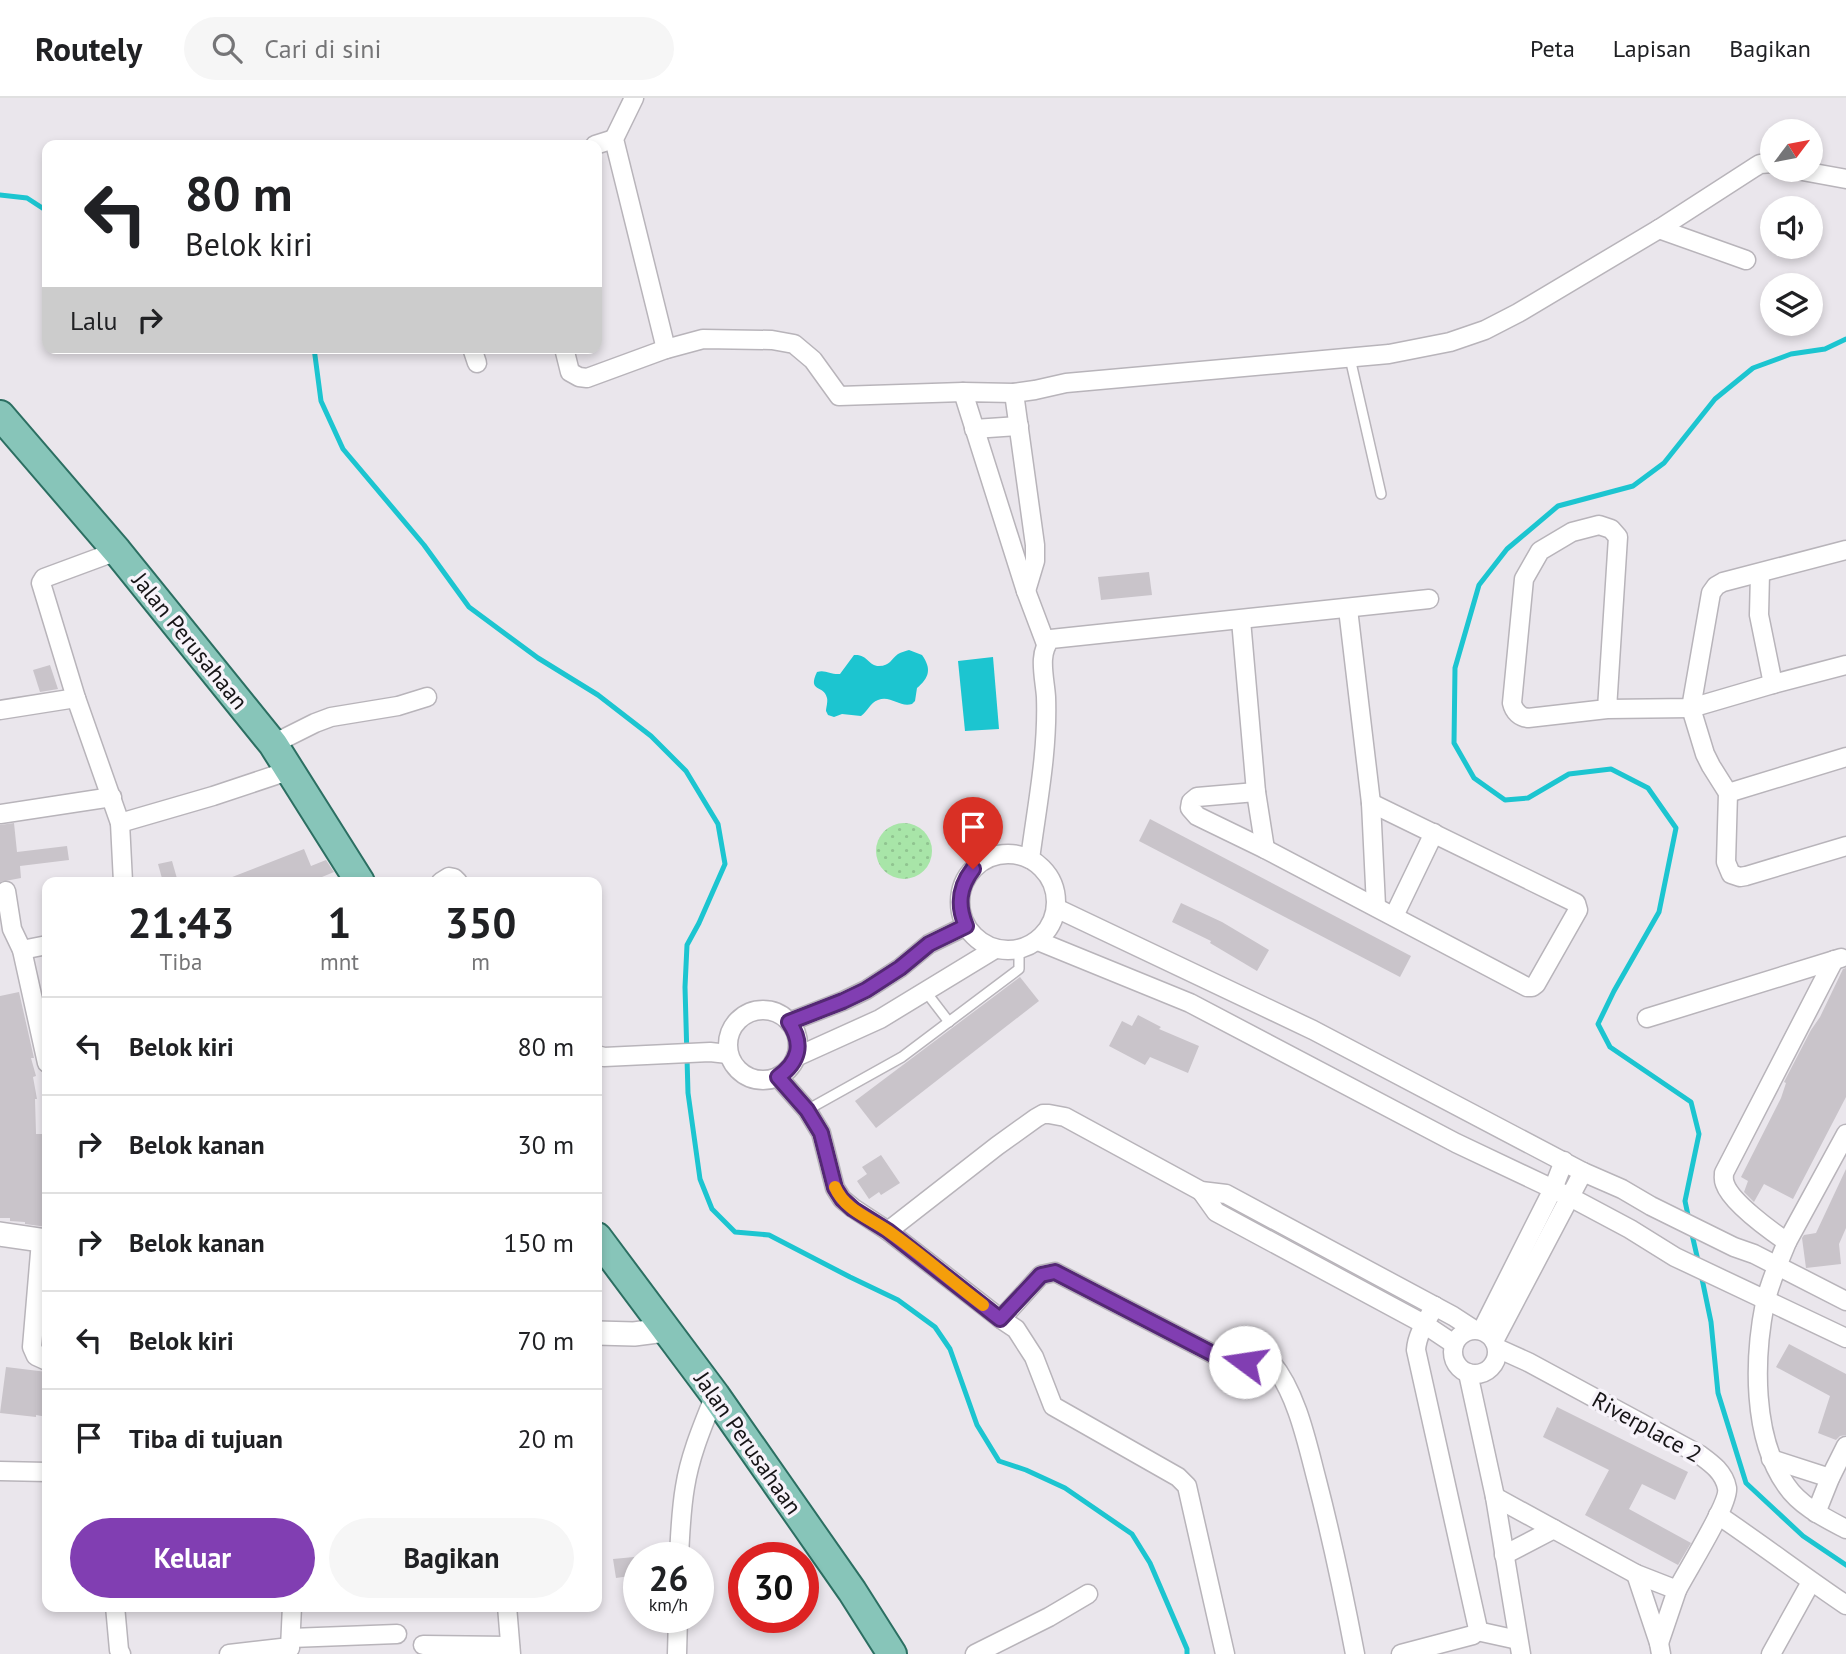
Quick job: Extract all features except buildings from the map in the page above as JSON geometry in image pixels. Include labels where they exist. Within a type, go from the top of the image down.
[{"type":"main road","name":"Jalan Perusahaan","points":[[0,415],[117,551],[273,744],[356,877]]},
{"type":"main road","name":"Jalan Perusahaan","points":[[602,1244],[715,1395],[852,1591],[892,1654]]},
{"type":"street","points":[[634,98],[614,139],[666,349]]},
{"type":"street","points":[[602,143],[614,139]]},
{"type":"street","points":[[566,354],[570,372],[587,378],[666,349],[704,339],[772,340],[794,344],[813,360],[839,396],[1014,393],[1066,383],[1389,354],[1426,347],[1485,330],[1660,229],[1760,164]]},
{"type":"street","points":[[1824,175],[1846,179]]},
{"type":"street","points":[[1660,229],[1746,260]]},
{"type":"street","points":[[963,392],[1026,591],[1046,644],[1043,657],[1046,697],[1045,750],[1030,859]]},
{"type":"street","points":[[1014,393],[1035,544],[1035,561],[1026,591]]},
{"type":"street","points":[[974,429],[1019,426]]},
{"type":"street","points":[[1607,709],[1618,537],[1611,529],[1599,525],[1572,532],[1540,551],[1524,579],[1512,703],[1516,712],[1523,717],[1607,709],[1690,708],[1846,665]]},
{"type":"street","points":[[1846,550],[1719,584],[1713,590],[1690,708],[1705,754],[1728,793],[1726,862],[1729,872],[1734,876],[1746,876],[1846,846]]},
{"type":"street","points":[[117,551],[41,581],[41,589],[120,822],[123,877]]},
{"type":"street","points":[[1759,573],[1759,615],[1773,684]]},
{"type":"street","points":[[1046,644],[1055,638],[1429,599]]},
{"type":"street","points":[[1349,609],[1371,803],[1376,906]]},
{"type":"street","points":[[1241,620],[1256,792],[1265,849]]},
{"type":"street","points":[[273,744],[331,717],[398,706],[428,697]]},
{"type":"street","points":[[0,710],[76,698]]},
{"type":"street","points":[[1728,793],[1846,757]]},
{"type":"street","points":[[120,822],[213,796],[290,770]]},
{"type":"street","points":[[1256,792],[1198,797],[1191,802],[1190,808],[1197,816],[1529,987],[1538,982],[1578,910],[1575,902],[1371,803]]},
{"type":"street","points":[[0,814],[112,797]]},
{"type":"street","points":[[1394,916],[1434,833]]},
{"type":"street","points":[[1000,855],[1030,859],[1051,879],[1056,893],[1056,908],[1047,932],[1038,941],[1019,950],[1007,951],[983,944],[973,936],[962,917],[960,896],[967,877],[981,862],[1000,855]]},
{"type":"street","points":[[6,891],[12,929],[22,950],[42,1040]]},
{"type":"street","points":[[1056,908],[1313,1030],[1583,1172],[1846,1301]]},
{"type":"street","points":[[789,1022],[866,990],[900,968],[929,944],[966,926]]},
{"type":"street","points":[[1038,941],[1189,1003],[1457,1143],[1570,1197],[1630,1229],[1675,1258],[1846,1338]]},
{"type":"street","points":[[22,950],[42,946]]},
{"type":"street","points":[[796,1057],[880,1018],[995,949]]},
{"type":"street","points":[[1647,1018],[1840,959]]},
{"type":"street","points":[[1787,1242],[1735,1197],[1726,1186],[1724,1173],[1840,959]]},
{"type":"street","points":[[750,1012],[775,1012],[789,1022],[797,1038],[796,1057],[789,1069],[766,1081],[742,1074],[733,1065],[728,1054],[731,1028],[750,1012]]},
{"type":"street","points":[[602,1061],[666,1054],[728,1054]]},
{"type":"street","points":[[778,1077],[807,1110],[821,1133],[838,1194],[853,1209],[888,1231],[1016,1329],[1034,1357],[1053,1406],[1178,1477],[1187,1486],[1224,1654]]},
{"type":"street","points":[[888,1231],[997,1146],[1043,1114],[1056,1114],[1201,1191],[1226,1194],[1434,1306],[1486,1337],[1497,1356],[1490,1368],[1483,1373],[1468,1373],[1457,1365],[1454,1344],[1464,1332],[1486,1337]]},
{"type":"street","points":[[1846,1134],[1787,1242],[1777,1266],[1766,1300],[1759,1343],[1759,1406],[1771,1460],[1787,1487],[1816,1513],[1846,1529]]},
{"type":"street","points":[[1486,1337],[1564,1161]]},
{"type":"street","points":[[1486,1337],[1583,1172]]},
{"type":"street","points":[[1201,1191],[1216,1212],[1424,1324],[1454,1344]]},
{"type":"street","points":[[0,1234],[42,1241]]},
{"type":"street","points":[[42,1259],[32,1347],[36,1356],[42,1359]]},
{"type":"street","points":[[1000,1319],[1041,1275],[1055,1272],[1213,1354],[1245,1362],[1249,1370],[1258,1373],[1266,1370],[1271,1362],[1287,1384],[1308,1446],[1335,1553],[1355,1654]]},
{"type":"street","points":[[1401,1654],[1473,1635],[1478,1627],[1416,1350],[1417,1341],[1434,1306]]},
{"type":"street","points":[[602,1334],[634,1334],[666,1329]]},
{"type":"street","name":"Riverplace 2","points":[[1486,1337],[1700,1455],[1723,1476],[1727,1494],[1676,1590],[1660,1648]]},
{"type":"street","points":[[1468,1373],[1495,1497],[1519,1647]]},
{"type":"street","points":[[680,1542],[685,1487],[696,1444],[715,1395]]},
{"type":"street","points":[[1816,1513],[1846,1446]]},
{"type":"street","points":[[1771,1460],[1830,1478]]},
{"type":"street","points":[[0,1471],[42,1472]]},
{"type":"street","points":[[1495,1497],[1636,1574],[1676,1590]]},
{"type":"street","points":[[1718,1515],[1846,1605]]},
{"type":"street","points":[[1504,1555],[1554,1529]]},
{"type":"street","points":[[1636,1574],[1660,1648]]},
{"type":"street","points":[[1771,1654],[1811,1582]]},
{"type":"street","points":[[975,1654],[1088,1594]]},
{"type":"street","points":[[116,1612],[121,1654]]},
{"type":"street","points":[[290,1646],[292,1612]]},
{"type":"street","points":[[424,1645],[510,1650],[507,1612]]},
{"type":"street","points":[[1477,1631],[1519,1647]]},
{"type":"street","points":[[677,1654],[678,1633]]},
{"type":"street","points":[[229,1654],[397,1634]]},
{"type":"lane","points":[[1350,358],[1381,494]]},
{"type":"lane","points":[[807,1110],[901,1057],[949,1022],[1019,969],[1019,950]]},
{"type":"lane","points":[[926,992],[949,1022]]},
{"type":"green space","points":[[898,823],[910,823],[920,827],[928,835],[932,851],[928,867],[920,875],[910,879],[898,879],[888,875],[880,867],[876,857],[876,845],[880,835],[888,827]]},
{"type":"water","points":[[909,650],[922,655],[928,669],[924,681],[917,688],[912,704],[883,699],[873,703],[861,716],[828,715],[825,694],[814,683],[817,672],[840,674],[854,655],[883,666],[898,654]]},
{"type":"water","points":[[993,657],[999,729],[965,731],[958,661]]},
{"type":"waterway","points":[[0,195],[27,198],[42,208]]},
{"type":"waterway","points":[[1689,1220],[1685,1201],[1699,1134],[1691,1102],[1610,1047],[1598,1024],[1659,912],[1676,828],[1648,788],[1611,769],[1569,774],[1528,798],[1505,800],[1474,778],[1454,743],[1455,668],[1479,585],[1507,549],[1558,506],[1633,486],[1664,463],[1715,399],[1753,368],[1791,354],[1825,349],[1846,339]]},
{"type":"waterway","points":[[315,354],[321,401],[343,449],[424,545],[469,607],[538,658],[598,695],[651,736],[686,771],[718,824],[725,864],[687,945],[685,987],[688,1093],[700,1179],[712,1209],[735,1232],[769,1235],[898,1300],[935,1327],[950,1349],[977,1425],[999,1461],[1065,1488],[1132,1534],[1150,1563],[1187,1654]]},
{"type":"waterway","points":[[1691,1230],[1699,1265]]},
{"type":"waterway","points":[[1701,1274],[1711,1322],[1718,1393],[1746,1483],[1803,1536],[1846,1565]]},
{"type":"slow traffic","points":[[835,1187],[842,1199],[853,1209],[888,1231],[983,1305]]},
{"type":"route","points":[[973,869],[962,886],[960,896],[962,917],[966,926],[929,944],[900,968],[866,990],[789,1022],[797,1038],[798,1048],[789,1069],[778,1077],[807,1110],[821,1133],[838,1194],[853,1209],[888,1231],[1000,1319],[1041,1275],[1055,1272],[1213,1354],[1245,1362]]}]
